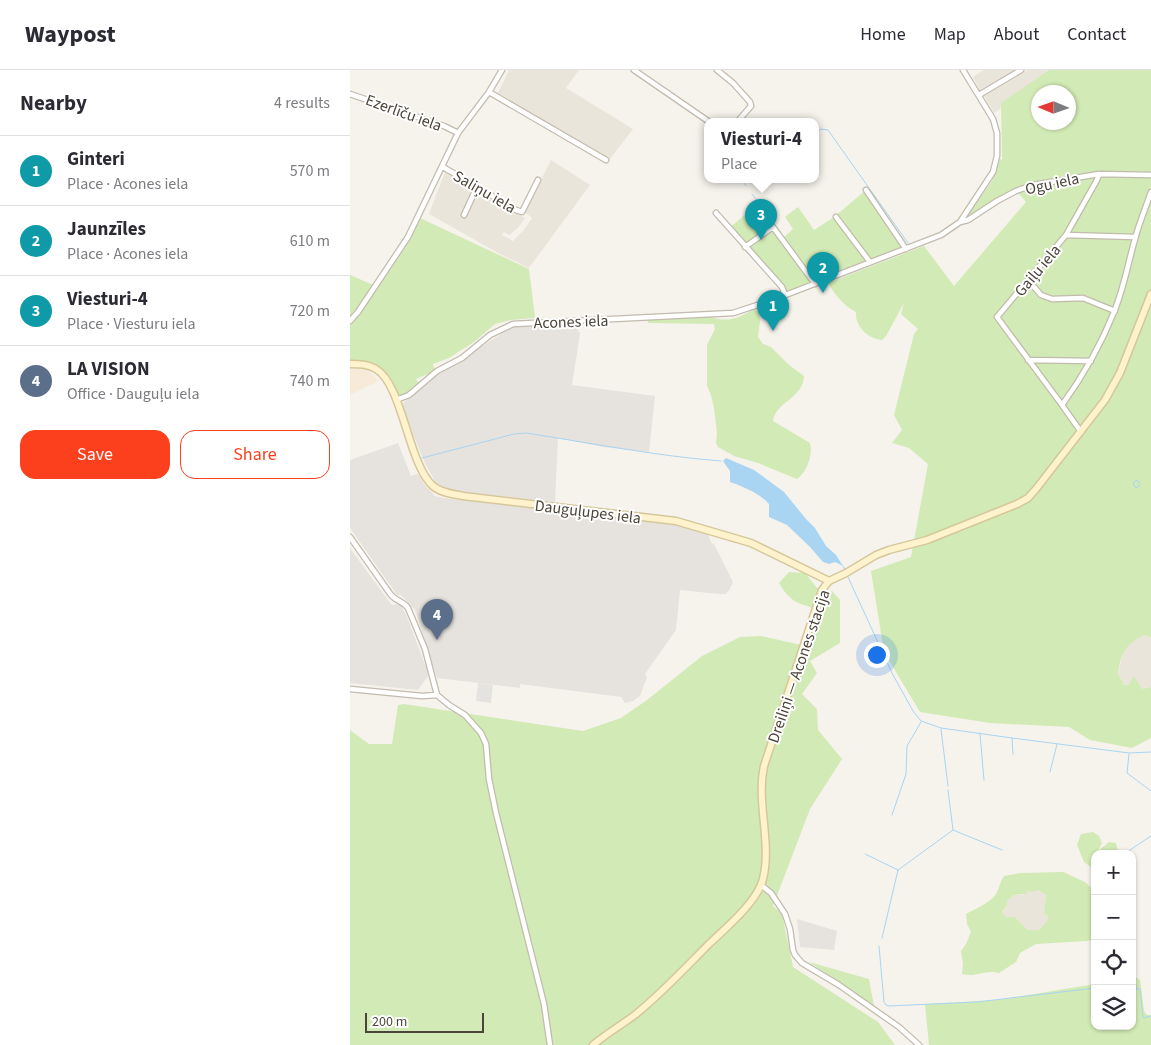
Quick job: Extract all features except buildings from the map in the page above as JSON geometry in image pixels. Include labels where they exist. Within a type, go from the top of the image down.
[{"type":"street","points":[[350,321],[404,244],[458,133],[489,92],[502,70]]},
{"type":"street","points":[[634,70],[704,118]]},
{"type":"street","points":[[717,70],[733,83],[750,102],[751,106],[741,118]]},
{"type":"street","points":[[960,222],[992,172],[997,156],[997,133],[993,120],[963,70]]},
{"type":"street","points":[[979,95],[1022,70]]},
{"type":"street","points":[[489,92],[606,160]]},
{"type":"street","name":"Ezerlīču iela","points":[[350,94],[444,126],[458,133]]},
{"type":"street","name":"Saliņu iela","points":[[443,167],[522,212],[538,180]]},
{"type":"street","name":"Ogu iela","points":[[906,249],[941,235],[997,201],[1033,185],[1099,174],[1151,175]]},
{"type":"street","name":"Gaiļu iela","points":[[1081,432],[997,317],[1066,235],[1099,174]]},
{"type":"street","points":[[464,215],[477,187]]},
{"type":"street","points":[[866,190],[906,249]]},
{"type":"street","points":[[1062,405],[1077,385],[1091,361],[1114,311],[1126,276],[1135,237],[1151,192]]},
{"type":"street","points":[[716,213],[782,287],[785,295]]},
{"type":"street","points":[[836,217],[870,262]]},
{"type":"street","points":[[745,247],[773,228],[815,284]]},
{"type":"street","points":[[1066,235],[1135,237]]},
{"type":"street","name":"Acones iela","points":[[396,400],[409,395],[429,377],[462,358],[490,335],[512,324],[733,313],[906,249]]},
{"type":"street","points":[[1028,280],[1041,295],[1046,297],[1083,298],[1114,311]]},
{"type":"street","name":"Dreiliņi — Acones stacija","points":[[593,1045],[636,1014],[671,982],[734,919],[752,899],[761,885],[765,868],[766,850],[762,797],[764,766],[822,590],[829,580],[846,573],[876,555],[927,540],[1028,498],[1105,400],[1120,373],[1151,294]]},
{"type":"street","points":[[1028,360],[1091,361]]},
{"type":"street","points":[[350,364],[369,365],[380,371],[396,400]]},
{"type":"street","name":"Dauguļupes iela","points":[[396,400],[421,470],[433,486],[440,491],[463,496],[676,521],[751,543],[829,580]]},
{"type":"street","points":[[350,537],[391,595],[404,602],[412,616],[429,661],[437,695],[465,715],[482,733],[486,744],[489,779],[544,1004],[550,1045]]},
{"type":"street","points":[[350,689],[422,696],[437,695]]},
{"type":"street","points":[[761,885],[771,893],[785,914],[790,929],[793,950],[802,964],[817,971],[900,1027],[919,1045]]},
{"type":"shaded area","points":[[509,70],[579,70],[566,88],[633,129],[610,159],[498,93]]},
{"type":"shaded area","points":[[984,70],[1014,70],[980,90],[973,77]]},
{"type":"shaded area","points":[[1028,70],[1059,70],[1036,85],[1031,85],[1031,89],[994,113],[984,96]]},
{"type":"shaded area","points":[[551,160],[590,185],[529,268],[429,214],[445,172],[474,189],[462,217],[464,218],[477,190],[525,218],[518,228],[509,235],[504,232],[502,235],[513,241],[532,218],[525,212]]},
{"type":"shaded area","points":[[574,324],[580,333],[572,385],[655,396],[649,452],[603,447],[558,438],[555,502],[455,491],[437,485],[424,461],[402,407],[404,402],[436,375],[514,326]]},
{"type":"shaded area","points":[[350,369],[367,369],[379,381],[350,395]]},
{"type":"shaded area","points":[[398,443],[411,476],[419,475],[435,496],[680,525],[708,533],[711,543],[714,544],[733,582],[726,594],[680,590],[676,630],[645,674],[647,677],[640,696],[633,701],[625,703],[621,697],[520,684],[520,688],[437,678],[415,610],[401,595],[397,595],[350,528],[350,460]]},
{"type":"shaded area","points":[[350,548],[392,605],[400,604],[407,617],[429,675],[418,690],[350,683]]},
{"type":"shaded area","points":[[1144,635],[1151,637],[1151,687],[1142,689],[1124,684],[1118,674],[1123,653],[1132,640]]},
{"type":"shaded area","points":[[478,683],[493,685],[491,703],[476,701]]},
{"type":"shaded area","points":[[1026,890],[1038,890],[1046,895],[1044,912],[1048,917],[1039,930],[1028,930],[1015,917],[1006,917],[1002,913],[1008,904],[1007,901],[1014,895],[1024,895]]},
{"type":"shaded area","points":[[797,919],[837,931],[834,950],[800,947]]},
{"type":"green space","points":[[1049,70],[1151,70],[1151,637],[1144,635],[1128,646],[1123,655],[1118,674],[1124,684],[1120,684],[1129,685],[1134,676],[1142,689],[1151,687],[1151,738],[1132,748],[1090,740],[1069,727],[990,723],[920,712],[884,652],[871,571],[911,557],[928,464],[909,448],[892,443],[902,430],[894,415],[914,334],[918,329],[901,314],[904,303],[882,340],[867,335],[858,323],[856,312],[840,300],[828,283],[924,246],[954,286],[1026,202],[1015,189],[971,216],[969,213],[992,181],[1000,159],[1002,160],[1001,103]]},
{"type":"green space","points":[[866,190],[906,249],[785,295],[782,287],[729,228],[757,205],[783,238],[793,229],[785,217],[798,207],[814,230],[834,217]]},
{"type":"green space","points":[[420,218],[529,269],[535,318],[511,320],[495,324],[474,342],[449,358],[433,364],[435,371],[416,379],[419,384],[410,392],[399,395],[387,376],[378,367],[362,361],[350,361],[350,325],[364,308],[405,248]]},
{"type":"green space","points":[[350,275],[373,285],[350,317]]},
{"type":"green space","points":[[754,309],[759,313],[758,337],[763,344],[771,347],[789,365],[804,376],[803,384],[799,390],[779,409],[773,421],[810,443],[811,453],[808,463],[804,472],[797,479],[758,463],[734,456],[718,447],[716,443],[717,433],[714,408],[707,386],[707,345],[715,329],[714,324],[648,323],[647,318],[711,317],[723,320],[738,317]]},
{"type":"green space","points":[[789,572],[805,573],[817,588],[832,591],[840,600],[840,643],[810,661],[817,673],[802,694],[817,709],[818,730],[842,759],[810,809],[773,906],[782,914],[793,967],[878,1022],[895,1045],[350,1045],[350,730],[369,744],[392,744],[398,705],[404,704],[583,731],[621,718],[647,700],[702,656],[740,637],[761,636],[806,646],[817,609],[795,601],[783,589],[779,583]]},
{"type":"green space","points":[[1093,832],[1099,836],[1102,843],[1098,850],[1091,850],[1091,867],[1084,862],[1077,845],[1081,834]]},
{"type":"green space","points":[[1109,842],[1116,843],[1118,850],[1099,850]]},
{"type":"green space","points":[[1063,872],[1085,882],[1091,887],[1091,940],[1036,944],[1020,953],[1016,962],[999,973],[962,974],[961,951],[971,932],[967,924],[966,914],[982,906],[993,897],[1004,876],[1020,873]],"holes":[[[1038,890],[1046,895],[1044,913],[1048,917],[1047,921],[1039,930],[1028,930],[1015,917],[1006,917],[1002,912],[1008,904],[1007,901],[1014,895],[1027,894],[1026,891]]]},
{"type":"green space","points":[[809,962],[869,979],[874,1006]]},
{"type":"green space","points":[[1136,977],[1140,980],[1144,1011],[1147,1015],[1151,1015],[1151,1045],[929,1045],[925,1004],[997,1000],[1091,985],[1091,1030],[1136,1030]]},
{"type":"water","points":[[726,458],[754,470],[784,492],[815,528],[826,546],[836,555],[843,566],[835,562],[829,564],[823,562],[787,525],[769,517],[769,504],[765,500],[751,491],[730,482],[730,471],[723,461]]},
{"type":"waterway","points":[[819,131],[821,129],[828,130],[908,243]]},
{"type":"waterway","points":[[752,194],[774,222]]},
{"type":"waterway","points":[[422,458],[514,434],[526,433],[648,453],[721,461]]},
{"type":"waterway","points":[[1140,484],[1137,480],[1133,483],[1136,488],[1140,485]]},
{"type":"waterway","points":[[843,566],[846,572]]},
{"type":"waterway","points":[[847,575],[893,675],[913,711],[921,721],[941,728],[1012,738],[1129,753],[1151,752]]},
{"type":"waterway","points":[[892,815],[906,774],[907,746],[921,722]]},
{"type":"waterway","points":[[941,729],[948,786]]},
{"type":"waterway","points":[[980,733],[984,780]]},
{"type":"waterway","points":[[1012,738],[1013,754]]},
{"type":"waterway","points":[[1050,772],[1057,744]]},
{"type":"waterway","points":[[1129,754],[1127,773],[1151,791]]},
{"type":"waterway","points":[[948,790],[953,830],[1002,850]]},
{"type":"waterway","points":[[882,938],[898,870],[953,830]]},
{"type":"waterway","points":[[1130,850],[1151,836]]},
{"type":"waterway","points":[[865,854],[898,870]]},
{"type":"waterway","points":[[879,946],[884,1002],[889,1006],[977,1002],[1091,988]]},
{"type":"waterway","points":[[1136,985],[1136,989],[1140,989],[1143,1018],[1151,1016]]},
{"type":"place","name":"Viesturi-4","points":[[761,240]]},
{"type":"place","name":"Jaunzīles","points":[[823,293]]},
{"type":"place","name":"Ginteri","points":[[773,331]]},
{"type":"place","name":"LA VISION","points":[[437,640]]}]
